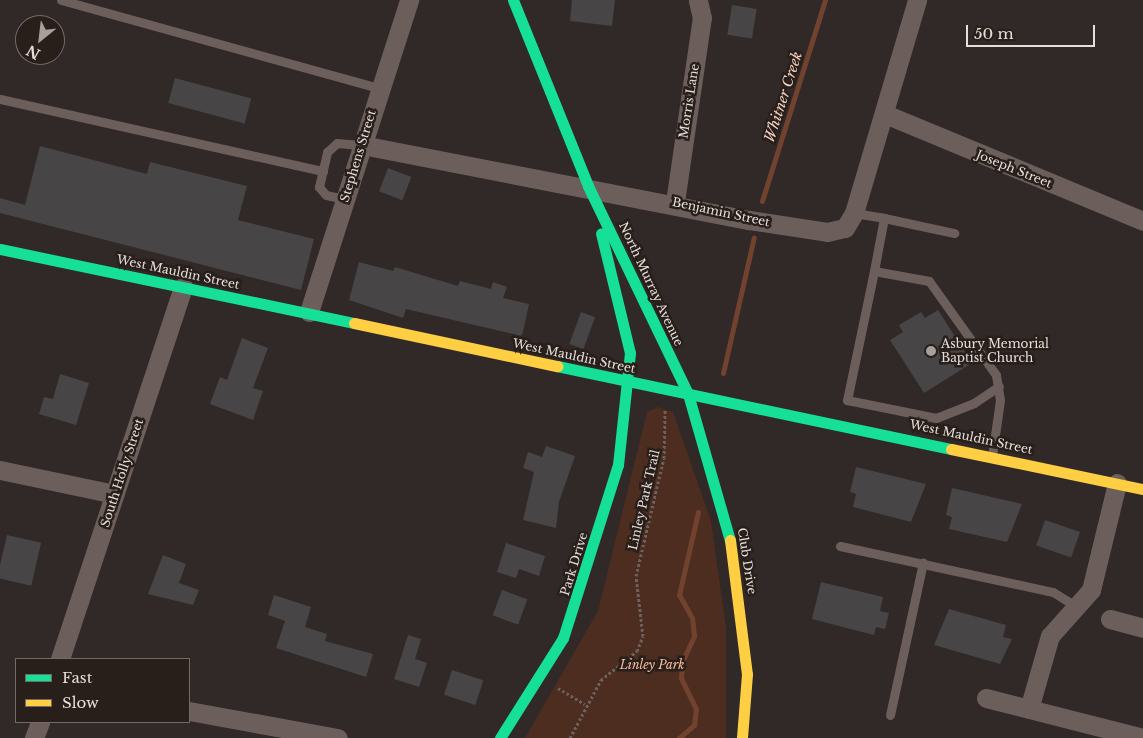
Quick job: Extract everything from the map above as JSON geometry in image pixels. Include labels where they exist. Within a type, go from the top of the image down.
[{"type":"main road","name":"North Murray Avenue","points":[[513,0],[588,186],[688,394]]},
{"type":"main road","name":"North Murray Avenue","points":[[588,186],[626,324],[630,382]]},
{"type":"main road","name":"West Mauldin Street","points":[[0,249],[308,312],[630,382],[1143,489]]},
{"type":"main road","name":"Park Drive","points":[[500,738],[562,638],[582,588],[618,466],[630,382]]},
{"type":"main road","name":"Club Drive","points":[[688,394],[720,494],[733,551],[747,674],[742,738]]},
{"type":"street","name":"Stephens Street","points":[[308,312],[409,0]]},
{"type":"street","name":"Morris Lane","points":[[675,202],[702,18],[698,0]]},
{"type":"street","name":"Benjamin Street","points":[[362,145],[675,202],[827,232],[845,228],[854,213],[885,114],[917,0]]},
{"type":"street","name":"Joseph Street","points":[[885,114],[1143,221]]},
{"type":"street","name":"South Holly Street","points":[[60,658],[183,287]]},
{"type":"street","points":[[0,470],[116,494]]},
{"type":"street","points":[[1029,709],[1050,636],[1091,590],[1117,483]]},
{"type":"street","points":[[1110,619],[1143,628]]},
{"type":"street","points":[[986,698],[1143,738]]},
{"type":"street","points":[[190,711],[338,738]]},
{"type":"street","points":[[34,738],[40,723]]},
{"type":"lane","points":[[61,0],[379,88]]},
{"type":"lane","points":[[0,98],[323,171]]},
{"type":"lane","points":[[345,199],[322,192],[323,171],[330,146],[362,145]]},
{"type":"lane","points":[[854,213],[954,233]]},
{"type":"lane","points":[[884,218],[847,400],[922,418],[945,417],[999,386]]},
{"type":"lane","points":[[874,271],[929,281],[996,374],[999,386],[992,456]]},
{"type":"lane","points":[[840,546],[1053,592],[1076,607]]},
{"type":"lane","points":[[890,715],[923,563]]},
{"type":"path","name":"Linley Park Trail","points":[[570,738],[585,704],[601,680],[637,650],[643,636],[636,576],[664,458],[663,388]]},
{"type":"path","points":[[558,688],[585,704]]},
{"type":"green space","name":"Linley Park","points":[[658,407],[673,412],[711,521],[726,628],[726,738],[525,738],[598,611],[647,412]]},
{"type":"building","points":[[572,0],[615,0],[612,26],[570,21]]},
{"type":"building","points":[[732,5],[757,9],[752,39],[727,35]]},
{"type":"building","points":[[175,78],[251,98],[245,124],[168,103]]},
{"type":"building","points":[[40,146],[147,174],[150,162],[247,186],[238,220],[314,239],[301,290],[0,213],[0,198],[25,205]]},
{"type":"building","points":[[388,168],[411,177],[402,200],[379,191]]},
{"type":"building","points":[[359,262],[393,271],[395,267],[458,286],[460,281],[491,289],[493,282],[507,287],[503,298],[529,304],[522,336],[406,309],[403,318],[349,300]]},
{"type":"building","name":"Asbury Memorial Baptist Church","points":[[938,310],[972,363],[924,393],[890,340],[903,332],[899,325],[921,312],[925,318]]},
{"type":"building","points":[[581,312],[595,317],[583,349],[569,344]]},
{"type":"building","points":[[242,338],[268,348],[253,388],[263,391],[253,420],[210,404],[220,377],[227,380]]},
{"type":"building","points":[[60,374],[89,383],[76,425],[39,414],[44,397],[53,399]]},
{"type":"building","points":[[546,446],[575,456],[559,502],[556,528],[523,520],[534,472],[523,468],[528,452],[542,457]]},
{"type":"building","points":[[856,467],[926,484],[911,522],[853,507],[856,494],[850,492]]},
{"type":"building","points":[[952,488],[1022,504],[1007,542],[949,529],[952,517],[946,515]]},
{"type":"building","points":[[1045,520],[1080,532],[1071,558],[1036,546]]},
{"type":"building","points":[[7,535],[41,543],[31,586],[0,579],[0,565]]},
{"type":"building","points":[[506,543],[545,556],[539,576],[519,569],[516,578],[497,572]]},
{"type":"building","points":[[163,555],[186,564],[179,583],[199,590],[193,605],[148,594]]},
{"type":"building","points":[[821,582],[883,597],[880,611],[889,613],[885,629],[876,627],[874,635],[812,619]]},
{"type":"building","points":[[502,590],[527,599],[518,625],[493,615]]},
{"type":"building","points":[[274,595],[311,607],[305,627],[327,634],[325,641],[373,654],[366,677],[276,648],[285,621],[268,615]]},
{"type":"building","points":[[949,609],[1006,625],[1003,637],[1012,639],[1000,664],[934,645]]},
{"type":"building","points":[[408,635],[421,639],[415,659],[427,663],[419,687],[394,679]]},
{"type":"building","points":[[452,670],[483,680],[475,705],[444,695]]},
{"type":"waterway","name":"Whitner Creek","points":[[762,201],[825,0]]},
{"type":"waterway","name":"Whitner Creek","points":[[723,373],[754,237]]},
{"type":"waterway","name":"Whitner Creek","points":[[679,738],[694,725],[696,709],[681,678],[682,662],[694,636],[692,618],[679,595],[698,512]]},
{"type":"traffic: fast","points":[[513,0],[588,186],[688,394],[730,540]]},
{"type":"traffic: fast","points":[[500,738],[563,638],[618,465],[630,353],[601,233]]},
{"type":"traffic: fast","points":[[0,249],[354,323]]},
{"type":"traffic: fast","points":[[557,366],[951,449]]},
{"type":"traffic: slow","points":[[354,323],[557,366]]},
{"type":"traffic: slow","points":[[951,449],[1143,489]]},
{"type":"traffic: slow","points":[[730,540],[747,674],[742,738]]},
{"type":"place","name":"Asbury Memorial Baptist Church","points":[[931,351]]}]
